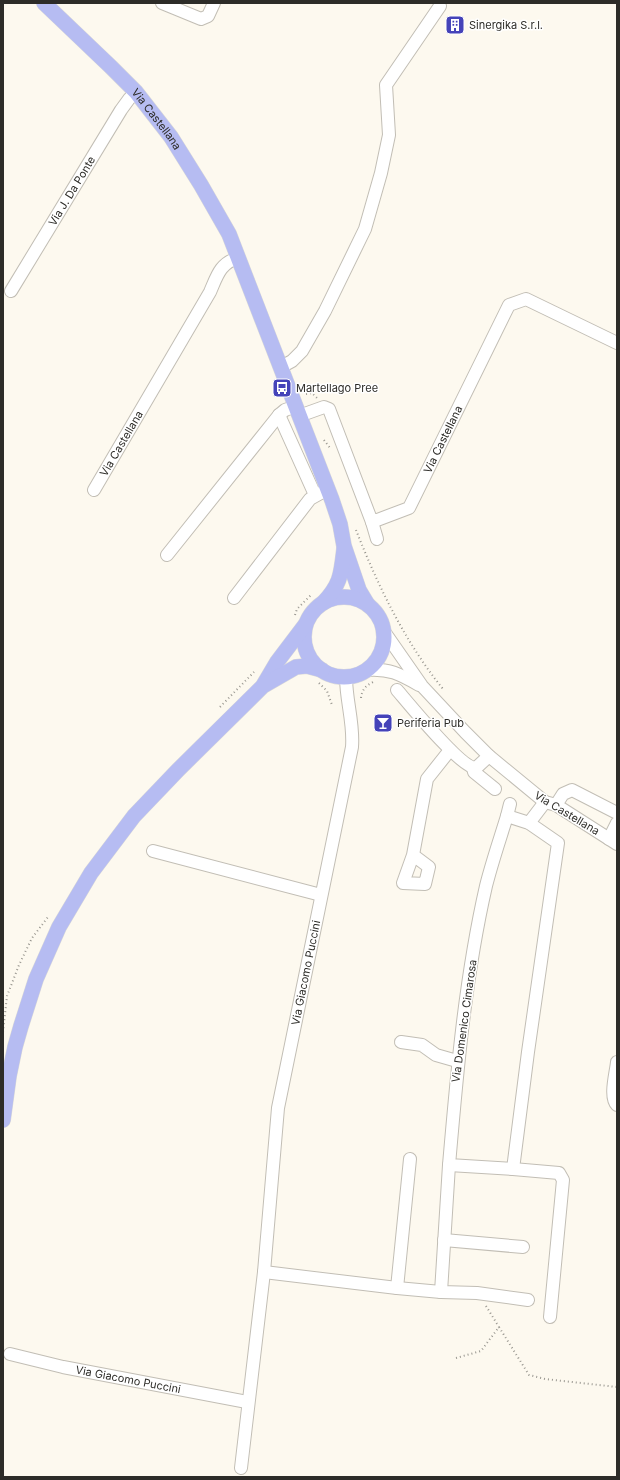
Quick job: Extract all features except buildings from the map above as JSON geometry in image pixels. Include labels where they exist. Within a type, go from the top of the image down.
[{"type":"main road","name":"Via Castellana","points":[[44,3],[111,66],[136,92],[171,137],[202,185],[229,234],[297,411],[322,492],[336,511],[344,546],[359,590],[368,605]]},
{"type":"main road","name":"Via Castellana","points":[[318,598],[332,594],[338,584],[344,546]]},
{"type":"main road","points":[[3,1120],[9,1076],[15,1047],[36,979],[56,933],[91,873],[134,816],[263,686],[296,667],[307,666],[319,676],[346,677],[372,675],[375,662],[381,652],[384,641],[383,630],[377,614],[368,605],[358,600],[343,597],[318,598],[313,612],[301,620],[263,686]]},
{"type":"main road","points":[[301,620],[308,655],[319,676]]},
{"type":"street","points":[[162,3],[201,19],[208,16],[214,3]]},
{"type":"street","points":[[281,367],[288,364],[302,351],[325,311],[365,229],[381,173],[389,136],[386,85],[440,6]]},
{"type":"street","name":"Via J. Da Ponte","points":[[11,292],[121,110],[129,98],[136,92]]},
{"type":"street","name":"Via Castellana","points":[[94,490],[210,292],[219,272],[226,263],[238,258]]},
{"type":"street","name":"Via Castellana","points":[[372,522],[409,508],[509,305],[526,299],[617,343]]},
{"type":"street","points":[[166,555],[279,415],[285,410],[297,411],[324,407],[329,409],[377,539]]},
{"type":"street","name":"Via Castellana","points":[[279,415],[322,492]]},
{"type":"street","points":[[234,598],[310,499],[322,492]]},
{"type":"street","name":"Via Castellana","points":[[383,630],[422,686],[489,756],[551,803],[613,841],[617,822]]},
{"type":"street","name":"Via Castellana","points":[[372,675],[386,669],[398,673],[422,686]]},
{"type":"street","name":"Via Giacomo Puccini","points":[[241,1468],[264,1272],[278,1108],[354,734],[347,701],[346,677]]},
{"type":"street","points":[[397,690],[450,750],[467,765],[473,768],[474,772],[495,789]]},
{"type":"street","points":[[413,855],[427,779],[450,750]]},
{"type":"street","points":[[473,768],[476,768],[489,756]]},
{"type":"street","points":[[529,823],[551,803],[563,794],[572,790],[617,813]]},
{"type":"street","name":"Via Domenico Cimarosa","points":[[449,1165],[457,1061],[473,956],[486,885],[508,810],[558,843],[513,1169]]},
{"type":"street","points":[[153,851],[321,895]]},
{"type":"street","points":[[401,1042],[422,1045],[436,1055],[457,1061]]},
{"type":"street","points":[[617,1062],[613,1095],[617,1105]]},
{"type":"street","points":[[397,1288],[410,1159]]},
{"type":"street","points":[[442,1292],[449,1165],[559,1173],[563,1180],[550,1317]]},
{"type":"street","points":[[444,1240],[523,1247]]},
{"type":"street","points":[[264,1272],[397,1288],[477,1293],[528,1300]]},
{"type":"street","name":"Via Giacomo Puccini","points":[[10,1354],[62,1367],[248,1402]]},
{"type":"path","points":[[321,436],[334,452]]},
{"type":"path","points":[[355,528],[379,584],[417,654],[447,694]]},
{"type":"path","points":[[301,620],[298,609],[318,598]]},
{"type":"path","points":[[360,702],[363,690],[368,684],[372,675]]},
{"type":"path","points":[[319,676],[322,686],[327,692],[332,705]]},
{"type":"path","points":[[477,1293],[529,1375],[545,1379],[617,1387]]},
{"type":"path","points":[[456,1358],[481,1351],[499,1327]]},
{"type":"place","name":"Sinergika S.r.l.","points":[[455,25]]},
{"type":"place","name":"Martellago Pree","points":[[282,388]]},
{"type":"place","name":"Periferia Pub","points":[[383,723]]}]
